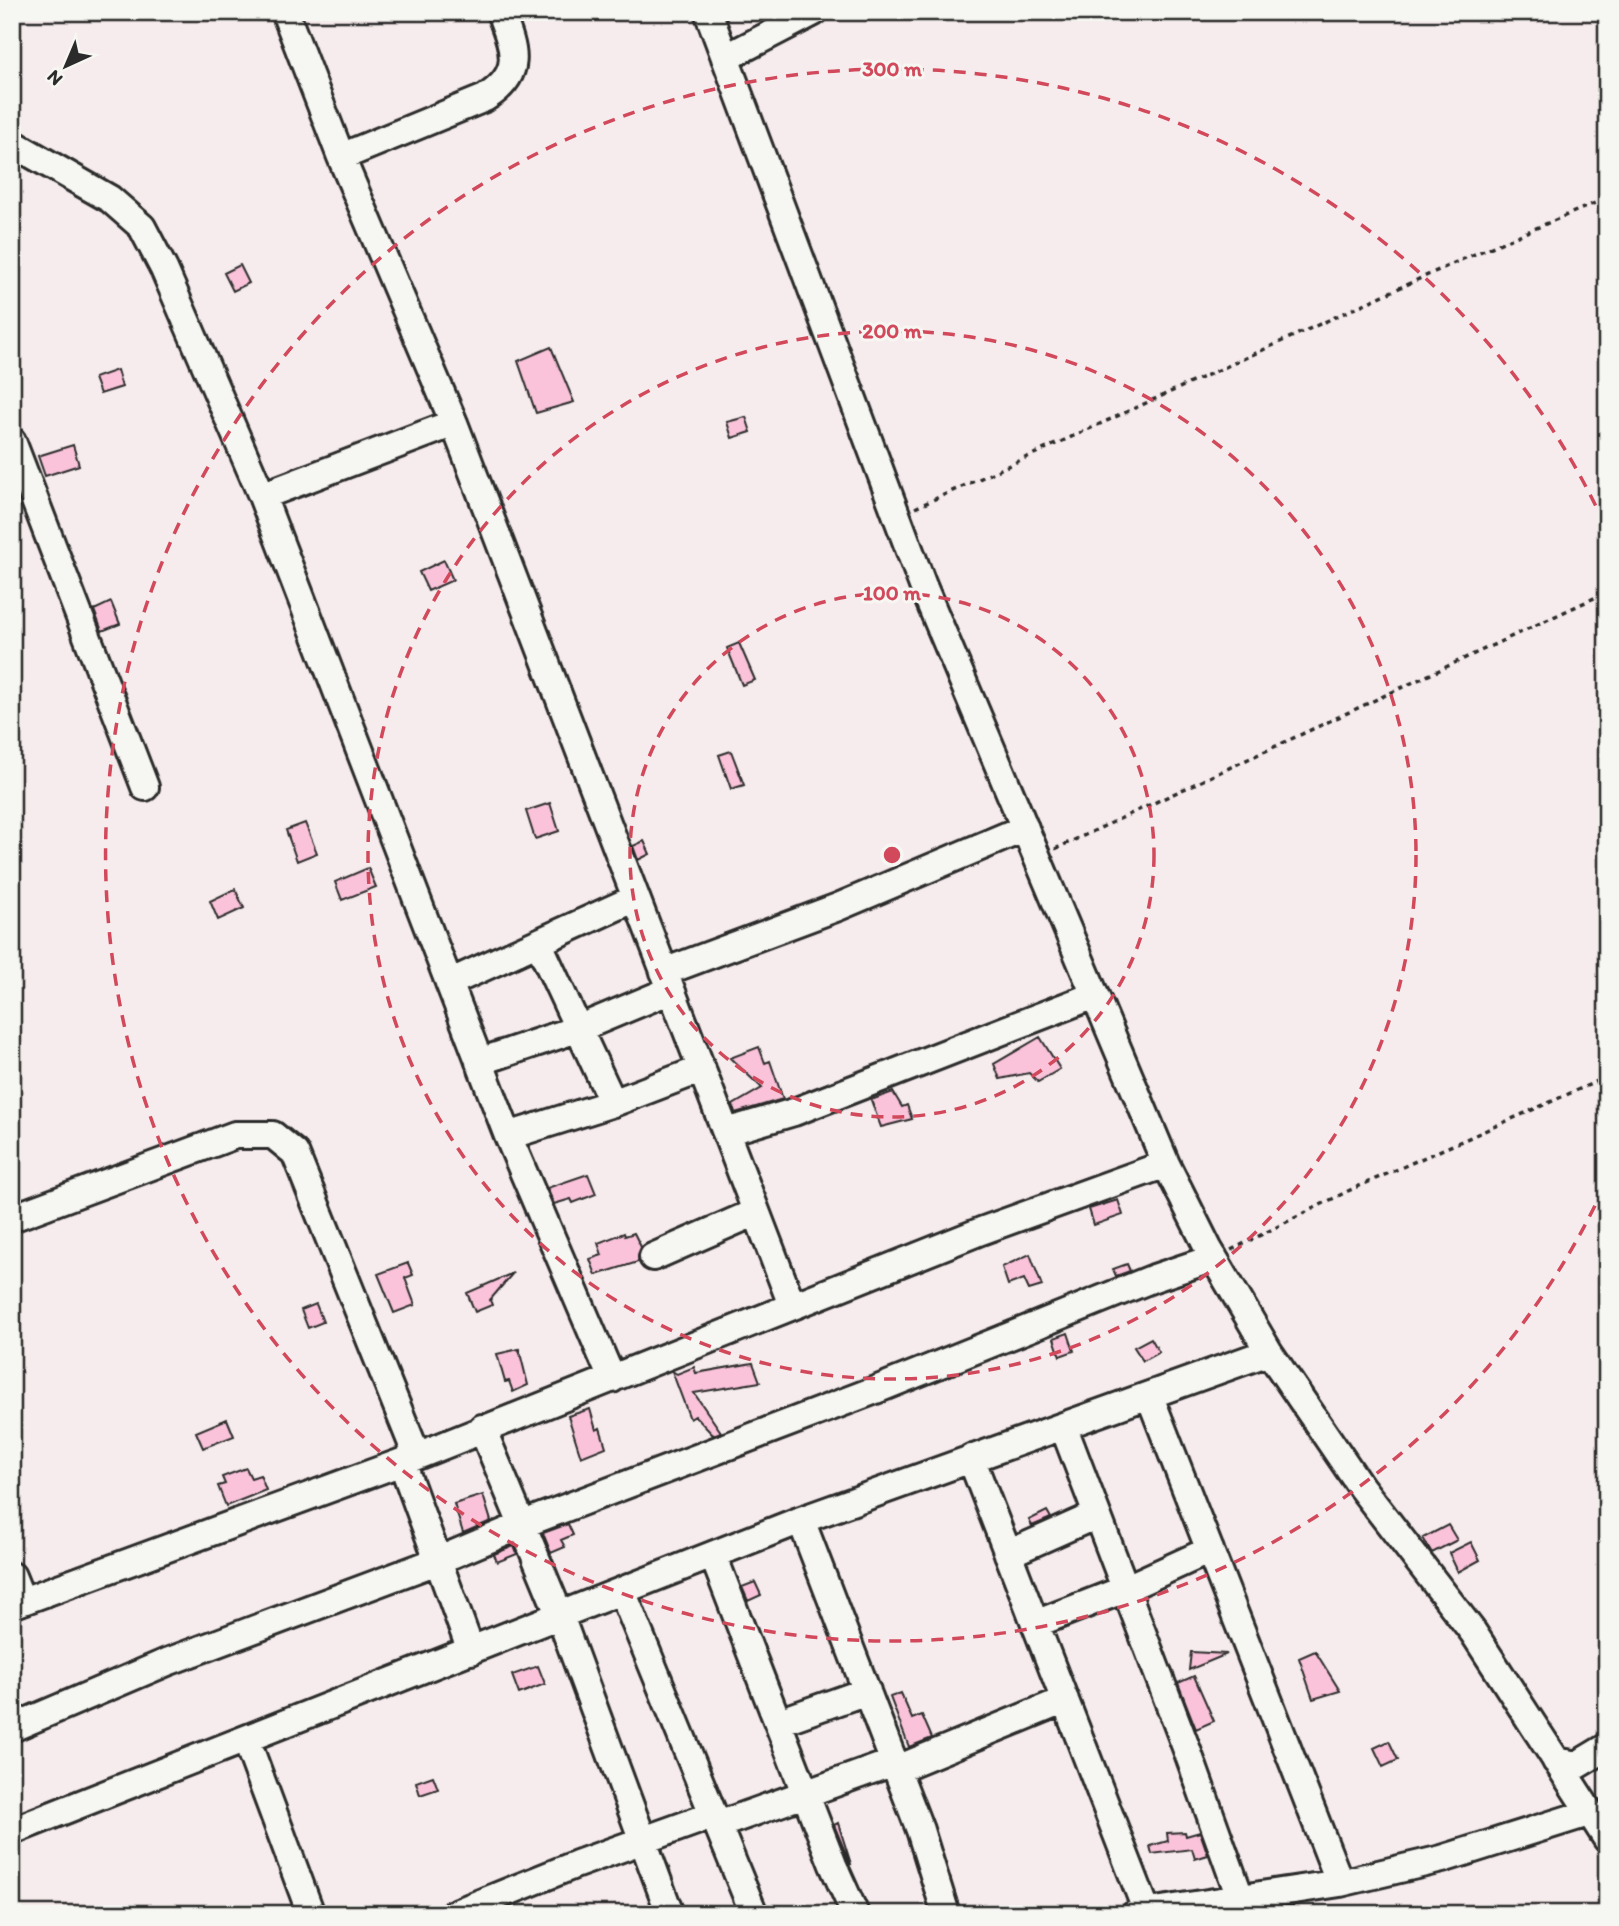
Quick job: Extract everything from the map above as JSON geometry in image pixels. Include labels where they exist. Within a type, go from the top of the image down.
[{"type":"street","points":[[285,12],[341,157],[454,423],[792,1305]]},
{"type":"street","points":[[341,157],[485,97],[501,87],[511,72],[514,50],[500,12]]},
{"type":"street","points":[[708,12],[897,516],[1166,1164],[1214,1258],[1269,1352],[1361,1487],[1473,1632],[1607,1839]]},
{"type":"street","points":[[725,58],[814,12]]},
{"type":"street","points":[[12,143],[110,199],[142,227],[164,269],[262,496],[508,1136],[612,1379]]},
{"type":"street","points":[[262,496],[454,423]]},
{"type":"street","points":[[12,441],[145,787]]},
{"type":"street","points":[[479,1062],[580,1028],[668,981],[1025,828]]},
{"type":"street","points":[[449,983],[636,898]]},
{"type":"street","points":[[538,944],[568,1011],[580,1028],[613,1103]]},
{"type":"street","points":[[726,1132],[794,1112],[1095,995]]},
{"type":"street","points":[[508,1136],[613,1103],[702,1069]]},
{"type":"street","points":[[12,1218],[235,1135],[273,1135],[295,1153],[409,1459],[437,1561],[471,1651]]},
{"type":"street","points":[[12,1576],[17,1603],[409,1459],[792,1305],[1166,1164]]},
{"type":"street","points":[[653,1257],[756,1212]]},
{"type":"street","points":[[12,1728],[167,1662],[437,1561],[524,1524],[991,1345],[1154,1278],[1214,1258]]},
{"type":"street","points":[[12,1831],[801,1520],[971,1458],[1064,1429],[1269,1352]]},
{"type":"street","points":[[1150,1397],[1340,1883]]},
{"type":"street","points":[[482,1428],[560,1616],[670,1914]]},
{"type":"street","points":[[1064,1429],[1241,1899]]},
{"type":"street","points":[[971,1458],[1065,1700],[1141,1913],[1340,1883],[1442,1859],[1588,1813]]},
{"type":"street","points":[[1008,1554],[1096,1515]]},
{"type":"street","points":[[801,1520],[920,1830],[946,1914]]},
{"type":"street","points":[[1035,1624],[1124,1589],[1210,1550]]},
{"type":"street","points":[[713,1555],[855,1914]]},
{"type":"street","points":[[622,1591],[754,1914]]},
{"type":"street","points":[[779,1722],[867,1691]]},
{"type":"street","points":[[453,1914],[641,1841],[806,1794],[895,1765],[1065,1700]]},
{"type":"street","points":[[246,1739],[311,1914]]},
{"type":"street","points":[[1556,1760],[1577,1765],[1607,1747]]},
{"type":"path","points":[[897,516],[1463,259],[1607,198]]},
{"type":"path","points":[[1038,858],[1607,592]]},
{"type":"path","points":[[1214,1258],[1348,1192],[1607,1076]]},
{"type":"building","points":[[240,265],[249,283],[233,291],[224,273]]},
{"type":"building","points":[[551,347],[574,402],[536,413],[518,361]]},
{"type":"building","points":[[117,370],[122,387],[100,394],[94,378]]},
{"type":"building","points":[[746,417],[751,432],[732,438],[727,422]]},
{"type":"building","points":[[73,445],[79,465],[45,476],[38,456]]},
{"type":"building","points":[[444,560],[453,580],[428,591],[419,572]]},
{"type":"building","points":[[111,602],[120,624],[102,631],[94,610]]},
{"type":"building","points":[[739,643],[755,680],[742,685],[727,648]]},
{"type":"building","points":[[731,751],[744,785],[731,789],[719,755]]},
{"type":"building","points":[[550,803],[559,831],[535,839],[526,811]]},
{"type":"building","points":[[305,823],[317,853],[297,861],[286,830]]},
{"type":"building","points":[[644,841],[650,854],[638,860],[633,846]]},
{"type":"building","points":[[368,868],[376,887],[342,900],[335,882]]},
{"type":"building","points":[[235,889],[244,908],[218,920],[210,901]]},
{"type":"building","points":[[1040,1037],[1060,1069],[1038,1082],[1029,1073],[1000,1079],[994,1064]]},
{"type":"building","points":[[759,1047],[765,1063],[770,1061],[783,1099],[735,1113],[733,1105],[762,1088],[730,1058]]},
{"type":"building","points":[[893,1092],[902,1107],[907,1105],[912,1119],[881,1127],[871,1100]]},
{"type":"building","points":[[588,1174],[596,1194],[573,1203],[571,1199],[554,1204],[547,1188]]},
{"type":"building","points":[[1118,1200],[1123,1215],[1094,1225],[1089,1209]]},
{"type":"building","points":[[624,1233],[625,1236],[634,1233],[641,1247],[638,1262],[596,1275],[590,1259],[602,1255],[598,1243]]},
{"type":"building","points":[[1030,1254],[1042,1286],[1029,1290],[1024,1279],[1008,1285],[1002,1267]]},
{"type":"building","points":[[408,1263],[413,1275],[405,1278],[415,1305],[394,1313],[378,1274]]},
{"type":"building","points":[[1127,1264],[1130,1271],[1116,1276],[1113,1269]]},
{"type":"building","points":[[513,1273],[490,1300],[492,1305],[475,1312],[467,1293]]},
{"type":"building","points":[[316,1304],[323,1322],[308,1328],[301,1310]]},
{"type":"building","points":[[1068,1333],[1074,1351],[1060,1356],[1054,1338]]},
{"type":"building","points":[[1151,1338],[1159,1352],[1143,1361],[1134,1347]]},
{"type":"building","points":[[519,1349],[528,1385],[513,1392],[509,1381],[505,1382],[497,1354]]},
{"type":"building","points":[[753,1363],[760,1382],[694,1393],[721,1432],[713,1435],[695,1416],[690,1419],[672,1371],[677,1374],[694,1367],[696,1373]]},
{"type":"building","points":[[590,1409],[596,1430],[600,1428],[606,1447],[581,1457],[568,1416]]},
{"type":"building","points":[[227,1419],[234,1436],[203,1448],[196,1432]]},
{"type":"building","points":[[246,1468],[251,1478],[260,1475],[266,1490],[226,1506],[218,1486],[225,1484],[222,1477]]},
{"type":"building","points":[[483,1495],[491,1521],[463,1533],[454,1504]]},
{"type":"building","points":[[1047,1511],[1051,1518],[1032,1526],[1029,1520]]},
{"type":"building","points":[[568,1524],[573,1535],[561,1540],[565,1547],[551,1553],[543,1533]]},
{"type":"building","points":[[1448,1525],[1457,1540],[1432,1553],[1423,1538]]},
{"type":"building","points":[[1471,1542],[1480,1560],[1458,1572],[1449,1553]]},
{"type":"building","points":[[514,1546],[517,1554],[497,1562],[494,1554]]},
{"type":"building","points":[[755,1582],[761,1595],[748,1601],[742,1587]]},
{"type":"building","points":[[1315,1651],[1340,1691],[1313,1699],[1299,1658]]},
{"type":"building","points":[[1191,1652],[1227,1654],[1189,1670]]},
{"type":"building","points":[[538,1666],[545,1684],[519,1694],[512,1675]]},
{"type":"building","points":[[1194,1676],[1214,1721],[1196,1729],[1178,1683]]},
{"type":"building","points":[[901,1693],[912,1719],[922,1715],[932,1738],[909,1747],[890,1697]]},
{"type":"building","points":[[1389,1741],[1398,1760],[1383,1767],[1374,1748]]},
{"type":"building","points":[[433,1776],[438,1789],[420,1795],[416,1782]]},
{"type":"building","points":[[838,1823],[851,1864],[834,1825]]},
{"type":"building","points":[[1185,1832],[1186,1836],[1200,1832],[1208,1855],[1195,1859],[1192,1849],[1152,1854],[1150,1846],[1168,1841],[1167,1833]]}]
